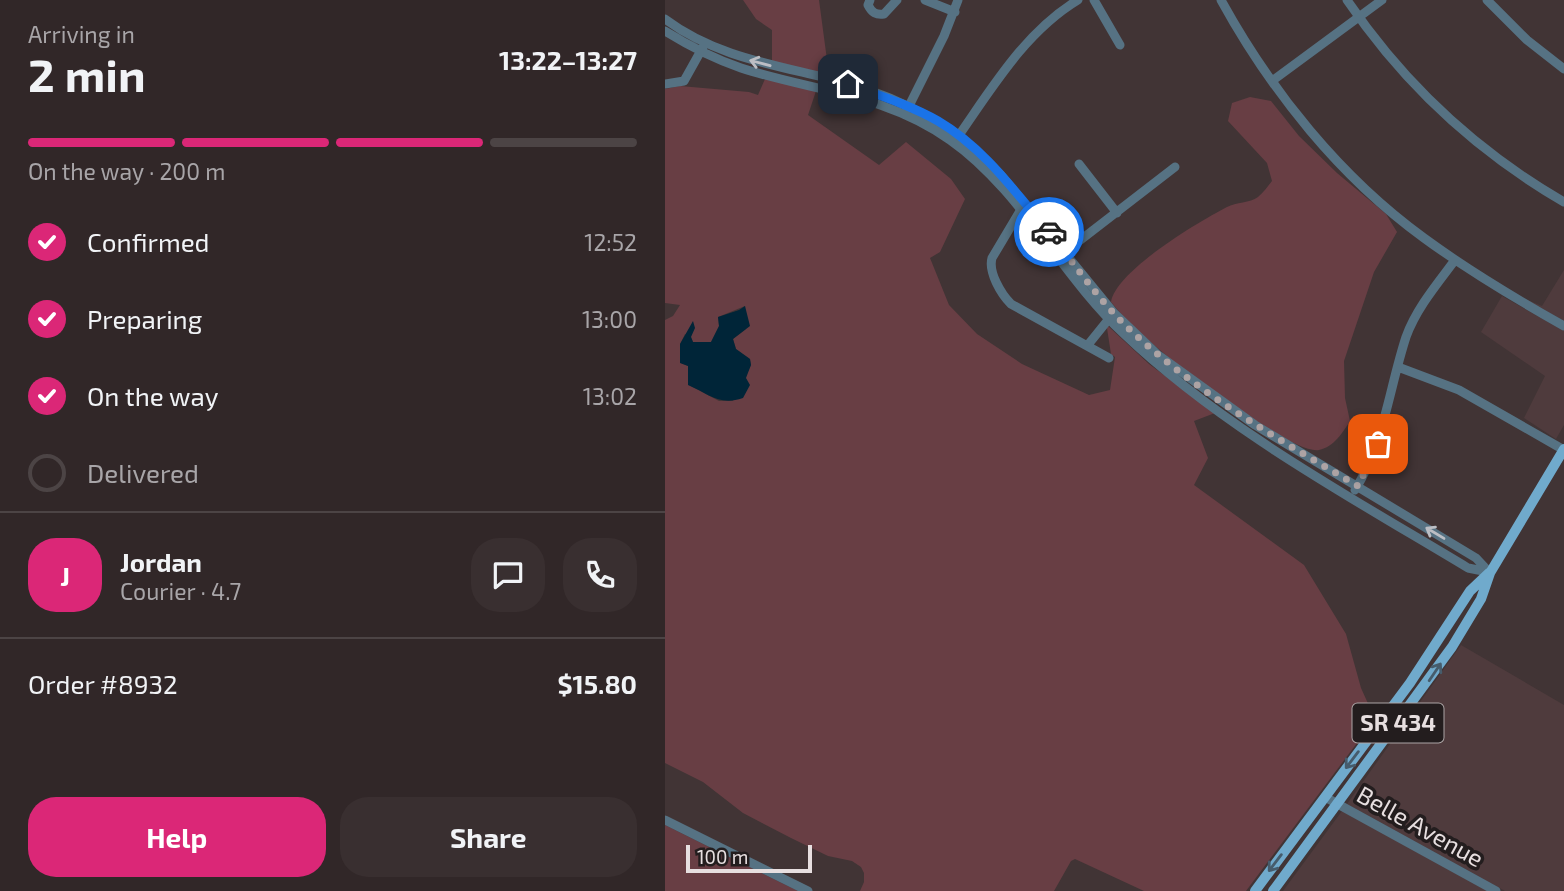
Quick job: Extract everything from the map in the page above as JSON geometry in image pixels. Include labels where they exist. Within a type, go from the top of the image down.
[{"type":"main road","name":"SR 434","points":[[1273,891],[1452,647],[1481,599],[1490,573],[1564,449]]},
{"type":"main road","name":"SR 434","points":[[1255,891],[1411,683],[1470,591],[1490,573]]},
{"type":"main road","points":[[1292,864],[1299,832]]},
{"type":"street","points":[[870,0],[868,5],[877,15],[884,14],[897,0]]},
{"type":"street","points":[[925,0],[955,12]]},
{"type":"street","points":[[907,110],[955,12],[958,0]]},
{"type":"street","points":[[956,139],[1031,37],[1057,13],[1078,0]]},
{"type":"street","points":[[1094,0],[1121,45]]},
{"type":"street","points":[[1221,0],[1272,81],[1298,116],[1345,169],[1412,229],[1455,260],[1495,287],[1564,326]]},
{"type":"street","points":[[1347,0],[1392,62],[1446,116],[1505,164],[1564,202]]},
{"type":"street","points":[[1272,81],[1382,0]]},
{"type":"street","points":[[1487,0],[1527,40],[1564,69]]},
{"type":"street","points":[[665,19],[703,47]]},
{"type":"street","points":[[665,31],[703,47],[848,84],[907,110],[982,155],[1001,175],[1111,316],[1152,361],[1248,431],[1350,497],[1468,568],[1490,573]]},
{"type":"street","points":[[665,84],[684,81],[703,47]]},
{"type":"street","points":[[956,139],[1061,255]]},
{"type":"street","points":[[1079,164],[1118,213]]},
{"type":"street","points":[[1061,255],[1175,167]]},
{"type":"street","points":[[1020,211],[992,258],[991,270],[1011,304],[1109,358]]},
{"type":"street","points":[[1350,497],[1378,444],[1407,335],[1417,314],[1455,260]]},
{"type":"street","points":[[1087,346],[1111,316]]},
{"type":"street","points":[[1111,316],[1158,355],[1255,425],[1476,558],[1490,573]]},
{"type":"street","points":[[1398,367],[1459,390],[1564,449]]},
{"type":"street","name":"Belle Avenue","points":[[1325,797],[1496,891]]},
{"type":"street","points":[[665,820],[808,891]]},
{"type":"shaded area","points":[[743,0],[819,0],[827,60],[822,74],[772,61],[772,30],[756,19]]},
{"type":"shaded area","points":[[765,79],[816,91],[808,115],[879,165],[906,142],[951,179],[965,199],[940,252],[930,258],[949,305],[977,334],[1022,364],[1089,395],[1110,390],[1115,357],[1111,354],[1108,326],[1149,364],[1215,413],[1194,421],[1208,458],[1194,485],[1304,565],[1346,634],[1361,688],[1375,719],[1246,891],[1144,891],[1075,859],[1071,861],[1054,891],[860,891],[864,873],[861,867],[852,861],[828,856],[743,813],[703,782],[665,763],[665,320],[673,316],[680,305],[665,303],[665,89],[680,86],[758,95]],"holes":[[[745,306],[746,329],[733,339],[736,349],[750,359],[751,365],[733,401],[719,401],[689,385],[688,366],[681,363],[680,344],[685,334],[691,337],[693,342],[711,342],[719,326],[718,317]]]},
{"type":"shaded area","points":[[1250,97],[1271,101],[1299,136],[1337,173],[1386,214],[1397,232],[1374,272],[1344,361],[1345,398],[1350,421],[1334,442],[1319,450],[1306,448],[1287,439],[1214,392],[1154,345],[1111,302],[1127,276],[1160,248],[1227,207],[1258,197],[1272,181],[1267,163],[1228,121],[1232,103]]},
{"type":"shaded area","points":[[1564,270],[1564,321],[1525,299],[1542,306]]},
{"type":"shaded area","points":[[1502,296],[1564,331],[1564,425],[1556,439],[1524,418],[1545,376],[1481,332]]},
{"type":"shaded area","points":[[1461,645],[1564,705],[1564,891],[1505,891],[1347,804]]},
{"type":"shaded area","points":[[1342,811],[1487,891],[1283,891]]},
{"type":"shaded area","points":[[665,825],[798,891],[665,891]]},
{"type":"water","points":[[745,306],[750,326],[733,339],[736,349],[750,359],[751,365],[746,378],[750,385],[743,398],[721,400],[688,385],[688,366],[680,363],[680,344],[693,321],[693,342],[711,342],[719,326],[718,317]]},
{"type":"way so far","points":[[1049,232],[1122,323],[1158,355],[1255,425],[1358,486],[1378,444]]},
{"type":"route","points":[[848,84],[908,107],[938,121],[958,135],[1001,175],[1049,232]]}]
